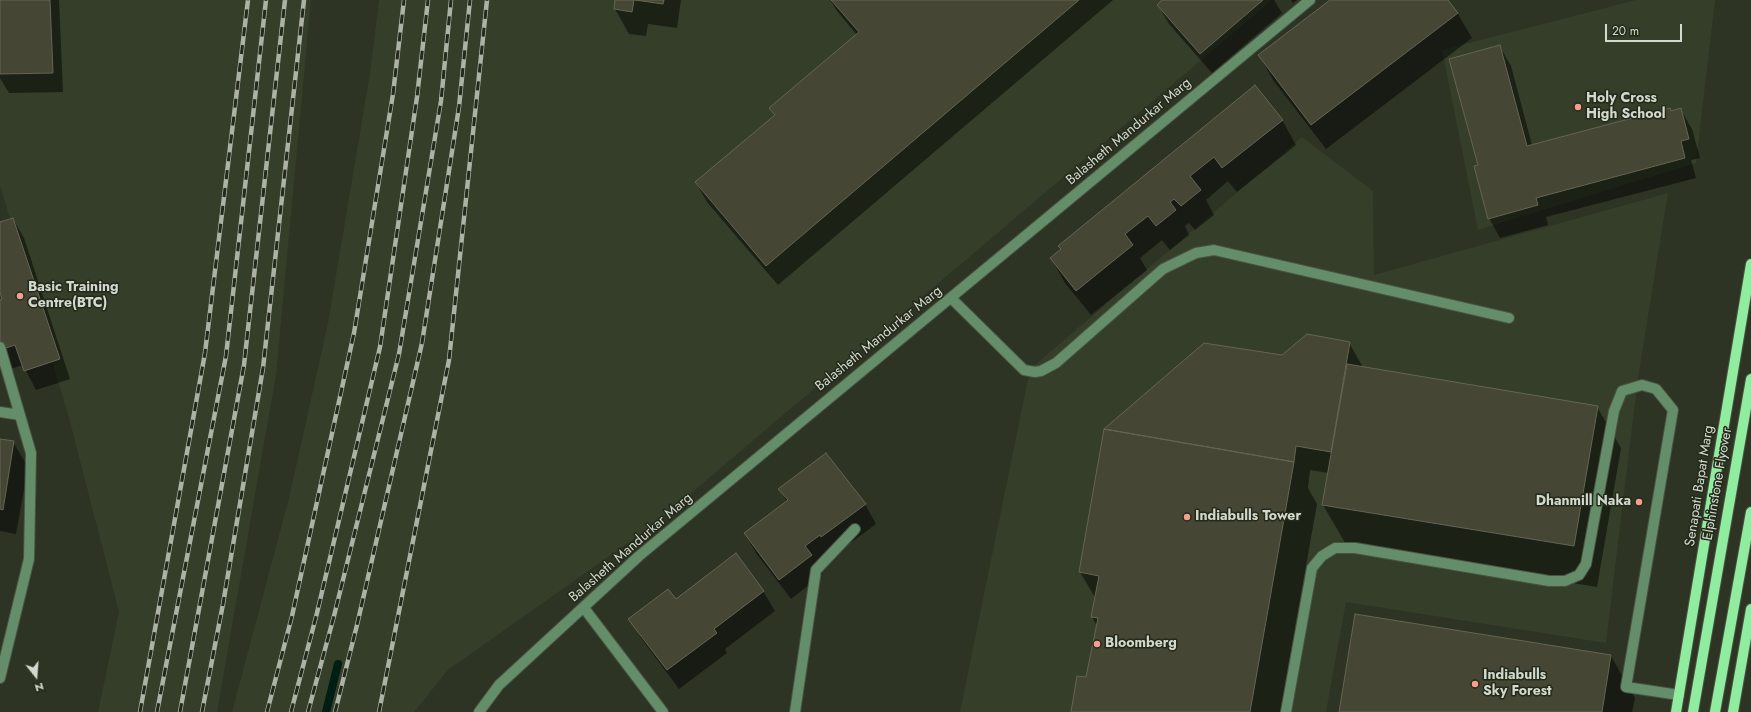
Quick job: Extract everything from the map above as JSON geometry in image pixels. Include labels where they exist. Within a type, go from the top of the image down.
[{"type":"main road","name":"Senapati Bapat Marg","points":[[1676,712],[1751,264]]},
{"type":"main road","name":"Elphinstone Flyover","points":[[1693,712],[1751,379]]},
{"type":"main road","points":[[1715,712],[1751,512]]},
{"type":"main road","points":[[1733,712],[1751,609]]},
{"type":"street","name":"Balasheth Mandurkar Marg","points":[[479,712],[499,685],[639,556],[1310,0]]},
{"type":"street","points":[[951,298],[1024,370],[1034,372],[1041,371],[1056,363],[1163,269],[1196,253],[1214,250],[1509,318]]},
{"type":"street","points":[[0,347],[31,453],[29,559],[0,678]]},
{"type":"street","points":[[1286,712],[1312,568],[1322,556],[1335,548],[1355,548],[1549,581],[1565,581],[1579,575],[1586,564],[1614,411],[1622,391],[1642,385],[1656,389],[1673,410],[1626,687],[1679,695]]},
{"type":"street","points":[[0,412],[20,415]]},
{"type":"street","points":[[795,712],[816,570],[855,529]]},
{"type":"street","points":[[584,608],[664,712]]},
{"type":"shaded area","points":[[0,0],[311,0],[276,375],[217,712],[98,712],[119,612],[69,418],[0,185]]},
{"type":"shaded area","points":[[379,0],[1272,0],[656,523],[448,670],[414,712],[232,712],[289,498],[328,323],[370,73]]},
{"type":"shaded area","name":"Holy Cross High School","points":[[1636,0],[1715,0],[1696,163],[1478,230],[1442,50]]},
{"type":"shaded area","points":[[1302,137],[1373,191],[1374,275],[1668,193],[1638,378],[1606,643],[1346,602],[1326,712],[960,712],[1030,369]]},
{"type":"building","points":[[0,0],[50,0],[53,73],[0,74]]},
{"type":"building","points":[[615,0],[634,0],[632,12],[614,9]]},
{"type":"building","points":[[635,0],[664,0],[663,4]]},
{"type":"building","points":[[831,0],[1079,0],[766,266],[695,182],[775,115],[769,108],[859,32]]},
{"type":"building","points":[[1162,0],[1263,0],[1200,54],[1157,5]]},
{"type":"building","points":[[1330,0],[1448,0],[1458,13],[1311,125],[1258,55]]},
{"type":"building","points":[[1500,45],[1527,146],[1670,108],[1671,111],[1681,108],[1689,139],[1681,141],[1685,158],[1536,198],[1538,205],[1488,219],[1474,166],[1478,165],[1449,59]]},
{"type":"building","points":[[1255,85],[1283,120],[1222,168],[1214,157],[1190,176],[1201,190],[1181,206],[1174,199],[1170,202],[1176,210],[1156,226],[1148,216],[1125,234],[1133,245],[1076,291],[1050,258],[1061,249],[1058,246]]},
{"type":"building","name":"Basic Training Centre(BTC)","points":[[13,218],[60,359],[24,371],[15,345],[0,350],[0,300],[2,299],[0,292],[0,222]]},
{"type":"building","points":[[1307,334],[1350,342],[1331,452],[1296,446],[1294,462],[1104,429],[1204,343],[1282,355]]},
{"type":"building","name":"Indiabulls Tower","points":[[1347,364],[1598,406],[1574,546],[1322,505]]},
{"type":"building","name":"Indiabulls Tower","points":[[1104,429],[1294,462],[1250,712],[1071,712],[1077,676],[1086,677],[1098,618],[1091,617],[1099,576],[1079,572]]},
{"type":"building","points":[[0,439],[14,441],[3,510],[0,509]]},
{"type":"building","points":[[826,453],[866,504],[821,537],[820,535],[805,546],[812,555],[779,580],[744,533],[788,500],[778,489]]},
{"type":"building","points":[[736,553],[764,591],[714,629],[717,633],[667,670],[628,619],[668,589],[676,599]]},
{"type":"building","name":"Indiabulls Sky Forest","points":[[1355,614],[1611,655],[1602,712],[1339,712]]},
{"type":"waterway","points":[[326,712],[338,664]]},
{"type":"railway","points":[[140,712],[205,353],[248,0]]},
{"type":"railway","points":[[157,712],[226,356],[266,0]]},
{"type":"railway","points":[[180,712],[244,365],[285,0]]},
{"type":"railway","points":[[202,712],[223,604],[263,368],[304,0]]},
{"type":"railway","points":[[267,712],[292,616],[354,333],[393,94],[404,0]]},
{"type":"railway","points":[[291,712],[317,613],[380,347],[417,97],[428,0]]},
{"type":"railway","points":[[308,712],[334,616],[399,354],[441,101],[451,0]]},
{"type":"railway","points":[[335,712],[357,625],[422,343],[459,107],[470,0]]},
{"type":"railway","points":[[379,712],[449,360],[487,0]]},
{"type":"place","name":"Holy Cross High School","points":[[1578,107]]},
{"type":"place","name":"Basic Training Centre(BTC)","points":[[20,296]]},
{"type":"place","name":"Dhanmill Naka","points":[[1639,502]]},
{"type":"place","name":"Indiabulls Tower","points":[[1187,517]]},
{"type":"place","name":"Bloomberg","points":[[1097,644]]},
{"type":"place","name":"Indiabulls Sky Forest","points":[[1475,684]]}]
